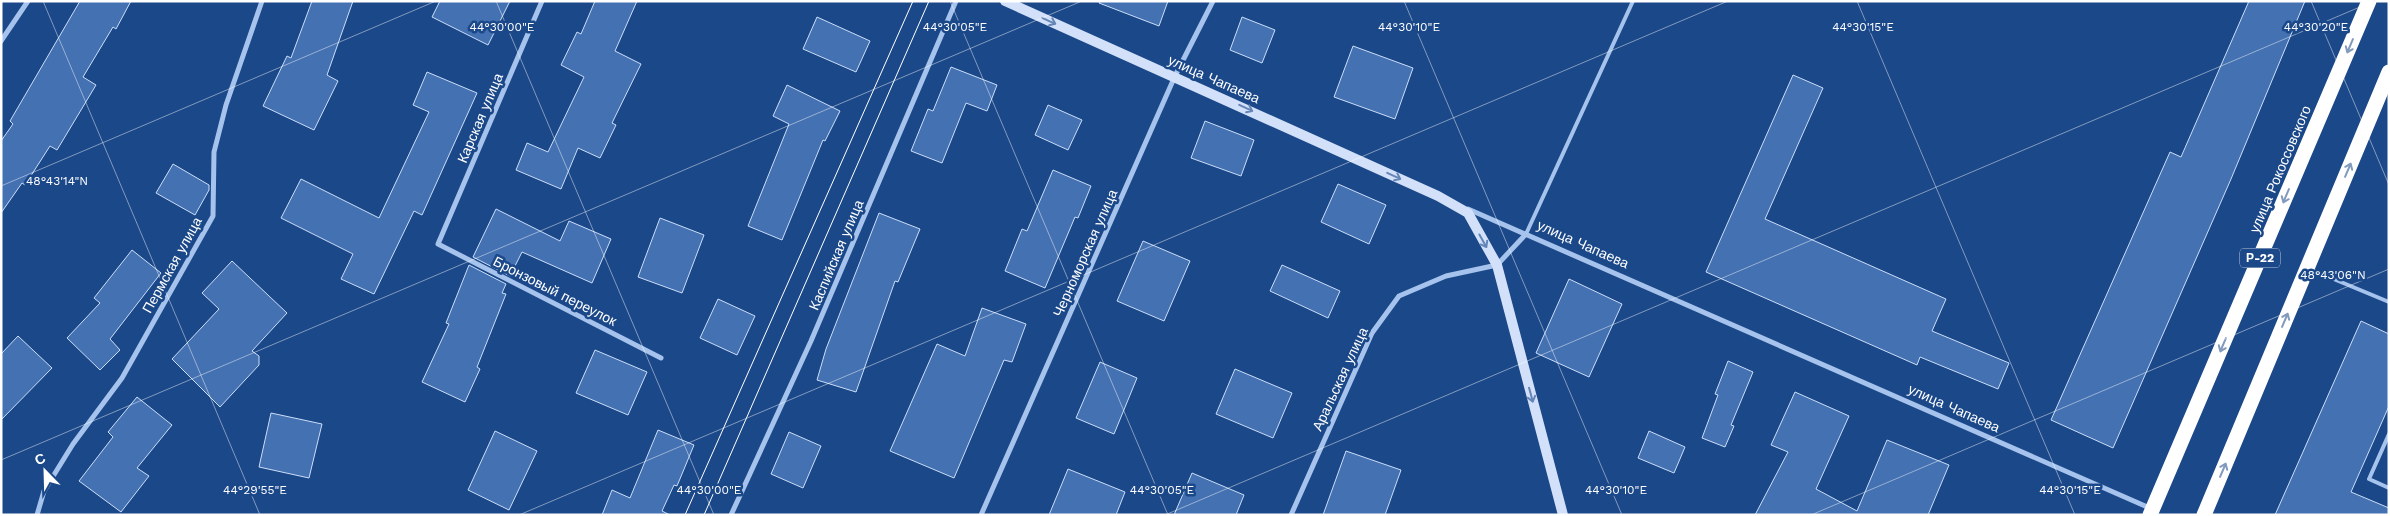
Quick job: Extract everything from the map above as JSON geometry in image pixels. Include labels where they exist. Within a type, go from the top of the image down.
[{"type":"highway","name":"улица Рокоссовского","points":[[2151,512],[2369,1]]},
{"type":"highway","points":[[2204,515],[2389,72]]},
{"type":"street","points":[[1,41],[28,1]]},
{"type":"street","name":"Пермская улица","points":[[37,515],[44,491],[73,444],[122,378],[213,216],[214,152],[226,105],[262,1]]},
{"type":"street","name":"Карская улица","points":[[438,244],[542,1]]},
{"type":"street","name":"Каспийская улица","points":[[731,515],[811,341],[956,1]]},
{"type":"street","name":"улица Чапаева","points":[[1005,1],[1438,196],[2151,512]]},
{"type":"street","name":"Черноморская улица","points":[[981,515],[1175,76],[1213,1]]},
{"type":"street","points":[[1438,196],[1468,213],[1496,265],[1563,515]]},
{"type":"street","points":[[1496,265],[1526,234]]},
{"type":"street","name":"Бронзовый переулок","points":[[438,244],[661,358]]},
{"type":"street","name":"Аральская улица","points":[[1291,515],[1372,332],[1399,296],[1446,276],[1496,265]]},
{"type":"lane","points":[[1526,234],[1633,1]]},
{"type":"lane","points":[[2307,268],[2389,302]]},
{"type":"lane","points":[[2389,434],[2369,479],[2389,488]]},
{"type":"building","points":[[80,1],[131,1],[116,29],[113,27],[83,77],[96,85],[57,150],[50,146],[25,185],[22,183],[1,213],[1,141],[13,124],[10,121]]},
{"type":"building","points":[[312,1],[353,1],[327,75],[338,81],[314,130],[263,106],[287,56],[291,58]]},
{"type":"building","points":[[440,1],[510,1],[488,45],[432,17]]},
{"type":"building","points":[[595,1],[637,1],[615,51],[641,64],[612,123],[616,125],[600,158],[578,148],[561,189],[516,170],[527,143],[548,152],[584,77],[561,65],[577,32],[581,34]]},
{"type":"building","points":[[1100,1],[1168,1],[1159,26],[1099,3]]},
{"type":"building","points":[[2249,1],[2305,1],[2231,179],[2113,448],[2051,420],[2170,152],[2181,157]]},
{"type":"building","points":[[817,17],[870,41],[856,72],[803,49]]},
{"type":"building","points":[[1242,17],[1275,30],[1262,63],[1230,50]]},
{"type":"building","points":[[1353,46],[1413,68],[1395,119],[1334,97]]},
{"type":"building","points":[[951,67],[997,85],[987,111],[966,103],[942,163],[911,151],[928,109],[933,111]]},
{"type":"building","points":[[427,72],[477,93],[422,215],[414,211],[374,294],[341,279],[353,254],[281,218],[301,179],[379,218],[429,112],[413,105]]},
{"type":"building","points":[[1793,75],[1823,88],[1765,219],[1946,299],[1932,331],[2009,363],[1998,389],[1920,357],[1917,365],[1706,272]]},
{"type":"building","points":[[787,85],[840,111],[825,141],[823,140],[782,240],[748,226],[789,124],[773,116]]},
{"type":"building","points":[[1048,105],[1082,120],[1068,150],[1035,135]]},
{"type":"building","points":[[1205,121],[1254,140],[1241,176],[1191,158]]},
{"type":"building","points":[[173,164],[209,185],[209,190],[195,215],[156,193]]},
{"type":"building","points":[[1053,170],[1091,186],[1078,218],[1075,217],[1045,288],[1005,271],[1022,229],[1027,231]]},
{"type":"building","points":[[1338,184],[1386,205],[1369,244],[1321,222]]},
{"type":"building","points":[[496,209],[560,241],[569,221],[611,239],[592,283],[522,252],[510,276],[473,257]]},
{"type":"building","points":[[879,213],[920,229],[898,282],[895,281],[856,392],[817,380],[826,349]]},
{"type":"building","points":[[660,218],[704,235],[682,293],[638,277]]},
{"type":"building","points":[[1143,241],[1190,261],[1164,321],[1117,301]]},
{"type":"building","points":[[132,250],[161,273],[110,339],[120,350],[100,370],[67,338],[100,303],[94,298]]},
{"type":"building","points":[[232,261],[287,313],[252,351],[259,356],[259,365],[220,407],[172,359],[219,309],[202,293]]},
{"type":"building","points":[[469,265],[506,284],[502,293],[506,294],[477,367],[480,369],[465,402],[422,382],[449,324],[446,323]]},
{"type":"building","points":[[1282,265],[1340,291],[1328,318],[1270,291]]},
{"type":"building","points":[[1569,279],[1622,304],[1589,377],[1536,353]]},
{"type":"building","points":[[718,299],[755,316],[737,355],[700,338]]},
{"type":"building","points":[[982,308],[1026,324],[1012,362],[1004,360],[954,478],[890,451],[937,344],[965,356]]},
{"type":"building","points":[[2361,321],[2389,334],[2389,406],[2351,492],[2389,508],[2389,515],[2275,515]]},
{"type":"building","points":[[18,336],[52,368],[1,420],[1,354]]},
{"type":"building","points":[[595,350],[647,372],[628,415],[576,393]]},
{"type":"building","points":[[1728,361],[1753,372],[1731,425],[1734,426],[1725,447],[1702,438],[1718,395],[1715,394]]},
{"type":"building","points":[[1100,362],[1137,378],[1114,434],[1076,418]]},
{"type":"building","points":[[1235,369],[1292,393],[1273,438],[1216,414]]},
{"type":"building","points":[[1795,392],[1849,416],[1816,489],[1857,511],[1887,440],[1949,465],[1928,515],[1755,515],[1788,452],[1771,445]]},
{"type":"building","points":[[137,397],[172,425],[137,468],[149,476],[121,512],[79,481],[113,437],[108,432]]},
{"type":"building","points":[[271,413],[322,424],[309,478],[259,467]]},
{"type":"building","points":[[658,430],[694,445],[677,486],[674,485],[662,511],[670,515],[602,515],[612,490],[630,498]]},
{"type":"building","points":[[495,431],[537,451],[509,510],[468,490]]},
{"type":"building","points":[[1649,431],[1685,447],[1674,473],[1638,458]]},
{"type":"building","points":[[789,432],[821,446],[803,488],[771,474]]},
{"type":"building","points":[[1346,451],[1401,470],[1385,515],[1323,515]]},
{"type":"building","points":[[1068,469],[1125,492],[1116,515],[1049,515]]},
{"type":"building","points":[[1192,473],[1244,495],[1236,515],[1174,515]]},
{"type":"tram line","points":[[685,515],[913,1]]},
{"type":"tram line","points":[[704,515],[929,1]]}]
